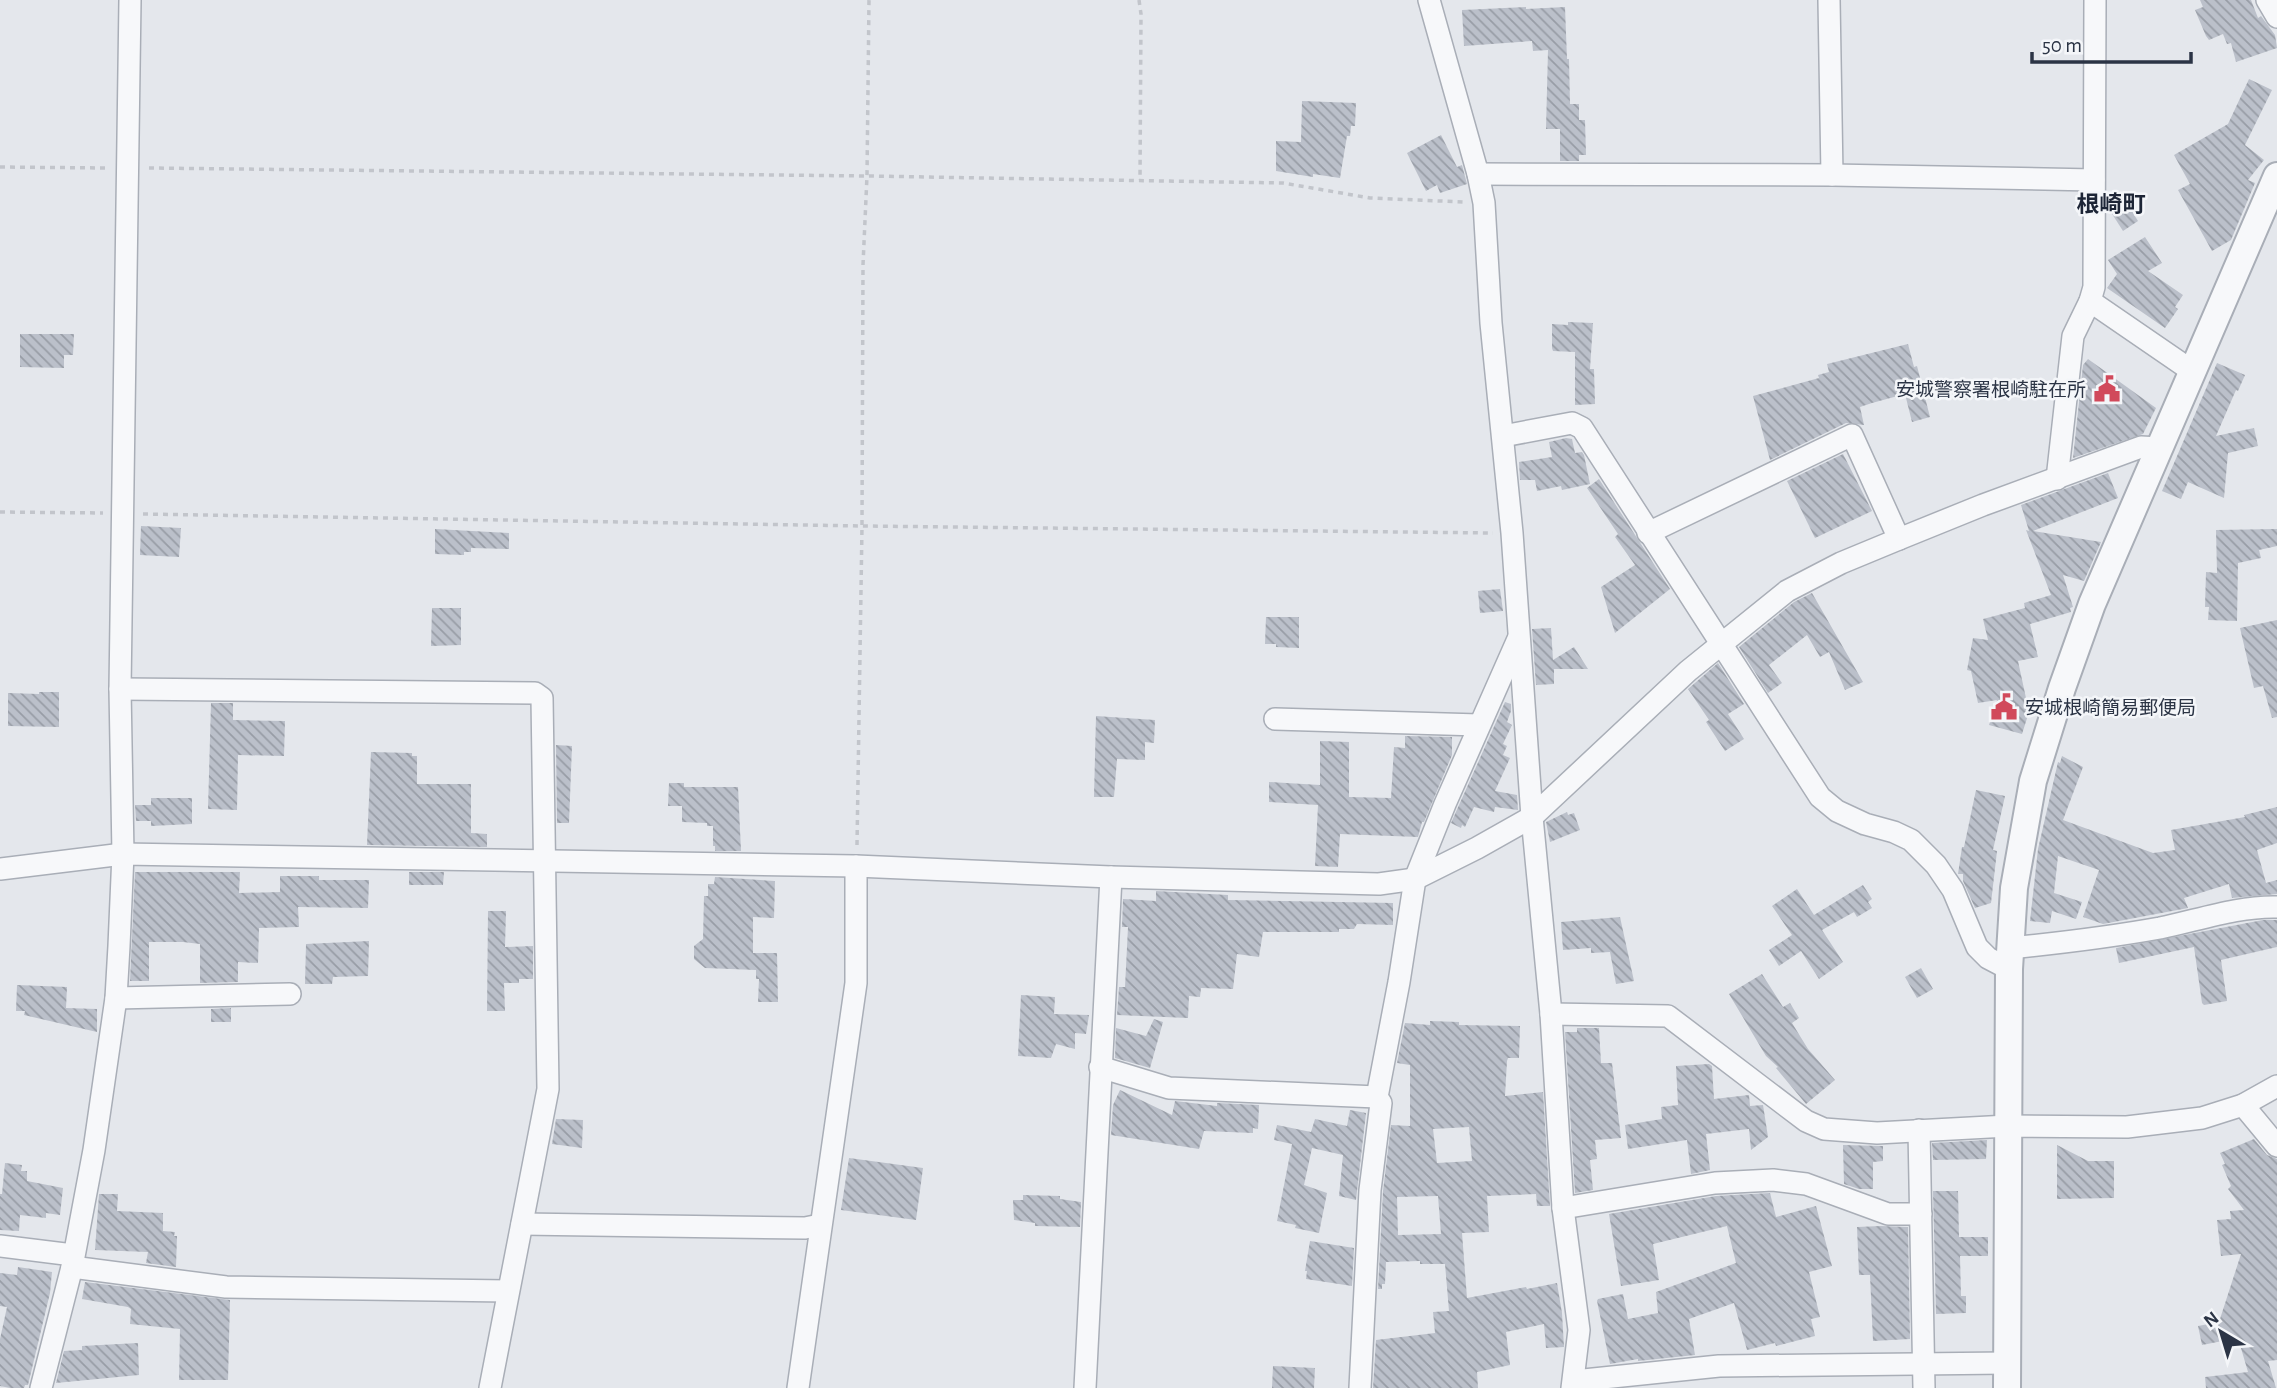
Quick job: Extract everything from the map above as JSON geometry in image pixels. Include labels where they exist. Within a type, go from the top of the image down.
[{"type":"street","points":[[41,1388],[73,1261],[94,1150],[116,998],[123,854],[120,689],[130,0]]},
{"type":"street","points":[[1429,0],[1484,203],[1491,323],[1512,533],[1532,817],[1551,1014],[1563,1208],[1579,1330],[1573,1384],[1719,1366],[1923,1363],[2007,1376],[2009,958],[2014,888],[2024,825],[2037,769],[2077,643],[2277,176]]},
{"type":"street","points":[[1829,0],[1832,175]]},
{"type":"street","points":[[2057,479],[2073,336],[2090,301],[2094,286],[2095,0]]},
{"type":"street","points":[[2267,0],[2277,17]]},
{"type":"street","points":[[1478,174],[1832,175],[2094,180]]},
{"type":"street","points":[[2090,301],[2192,371]]},
{"type":"street","points":[[1503,436],[1572,423],[1582,428],[1820,797],[1837,811],[1911,840],[1936,865],[1953,890],[1977,947],[1988,958],[2009,958],[2200,920],[2254,906],[2277,908]]},
{"type":"street","points":[[1648,533],[1852,435],[1899,539]]},
{"type":"street","points":[[0,869],[123,854],[856,866],[1111,877],[1380,884],[1415,879],[1532,817],[1719,644],[1787,591],[1842,563],[1983,505],[2141,447],[2159,448]]},
{"type":"street","points":[[1360,1388],[1370,1190],[1381,1103],[1377,1097],[1415,879],[1479,725],[1519,638]]},
{"type":"street","points":[[120,689],[539,695],[544,705],[548,1089],[490,1388]]},
{"type":"street","points":[[1275,719],[1479,725]]},
{"type":"street","points":[[798,1388],[856,983],[856,866]]},
{"type":"street","points":[[1085,1388],[1111,877]]},
{"type":"street","points":[[116,998],[290,994]]},
{"type":"street","points":[[1551,1014],[1668,1016],[1806,1121],[1824,1129],[1877,1133],[2008,1126],[2151,1125],[2202,1118],[2244,1105],[2277,1086]]},
{"type":"street","points":[[1100,1066],[1169,1088],[1377,1097]]},
{"type":"street","points":[[2244,1105],[2277,1146]]},
{"type":"street","points":[[1919,1130],[1924,1388]]},
{"type":"street","points":[[1563,1208],[1715,1183],[1773,1180],[1806,1184],[1888,1214],[1921,1213]]},
{"type":"street","points":[[522,1224],[805,1228],[820,1225]]},
{"type":"street","points":[[0,1246],[226,1287],[508,1292]]},
{"type":"path","points":[[856,866],[869,0]]},
{"type":"path","points":[[1139,0],[1140,180]]},
{"type":"path","points":[[0,167],[1283,183],[1370,198],[1484,203]]},
{"type":"path","points":[[0,512],[1512,533]]},
{"type":"building","points":[[2200,0],[2251,0],[2258,18],[2261,16],[2275,35],[2277,48],[2236,62],[2231,43],[2227,44],[2223,34],[2209,40],[2206,36],[2195,10],[2203,7]]},
{"type":"building","points":[[1565,7],[1570,104],[1579,104],[1579,120],[1585,120],[1586,155],[1579,155],[1579,161],[1560,161],[1560,129],[1546,129],[1548,50],[1533,51],[1532,41],[1464,46],[1462,10]]},
{"type":"building","points":[[2249,79],[2272,90],[2245,145],[2264,160],[2248,180],[2255,183],[2231,240],[2212,251],[2178,190],[2190,184],[2174,155],[2228,124]]},
{"type":"building","points":[[1302,101],[1356,103],[1355,126],[1351,126],[1350,136],[1347,136],[1340,178],[1276,171],[1276,141],[1301,142]]},
{"type":"building","points":[[1441,135],[1457,167],[1462,165],[1467,184],[1440,193],[1437,185],[1426,191],[1407,153]]},
{"type":"building","points":[[2119,191],[2138,221],[2123,231],[2107,206],[2107,198]]},
{"type":"building","points":[[2145,237],[2162,263],[2148,271],[2183,295],[2175,307],[2178,309],[2165,328],[2107,288],[2117,274],[2108,260]]},
{"type":"building","points":[[1568,322],[1593,323],[1590,369],[1594,369],[1595,404],[1575,405],[1575,352],[1553,351],[1552,348],[1552,324],[1568,325]]},
{"type":"building","points":[[20,334],[74,334],[73,355],[64,355],[64,368],[20,367]]},
{"type":"building","points":[[1908,344],[1914,367],[1917,366],[1930,417],[1912,422],[1905,394],[1860,407],[1864,425],[1846,423],[1770,460],[1753,396],[1819,378],[1818,375],[1829,372],[1827,364]]},
{"type":"building","points":[[2088,359],[2156,408],[2143,434],[2073,458],[2083,365]]},
{"type":"building","points":[[2217,363],[2245,375],[2216,436],[2254,428],[2258,446],[2228,453],[2224,498],[2188,482],[2181,499],[2162,491]]},
{"type":"building","points":[[1572,439],[1575,453],[1582,452],[1584,455],[1590,484],[1562,490],[1561,486],[1537,491],[1535,480],[1520,480],[1519,462],[1552,457],[1549,442]]},
{"type":"building","points":[[1843,454],[1872,511],[1815,538],[1787,481]]},
{"type":"building","points":[[2108,473],[2118,498],[2033,531],[2101,542],[2084,581],[2063,575],[2073,607],[2070,608],[2071,612],[2030,624],[2038,657],[2018,661],[2029,712],[2022,734],[1989,725],[1997,700],[1978,703],[1971,671],[1967,670],[1973,638],[1988,640],[1983,619],[2025,608],[2024,603],[2051,595],[2026,530],[2029,531],[2021,505]]},
{"type":"building","points":[[1599,479],[1670,589],[1615,633],[1601,587],[1635,565],[1615,537],[1618,534],[1587,488]]},
{"type":"building","points":[[141,526],[181,528],[179,557],[140,555]]},
{"type":"building","points":[[435,529],[509,533],[509,549],[471,548],[471,552],[464,552],[464,555],[435,554]]},
{"type":"building","points":[[2277,529],[2277,546],[2259,550],[2261,558],[2238,563],[2237,621],[2208,620],[2209,607],[2205,607],[2206,572],[2217,573],[2216,530]]},
{"type":"building","points":[[1500,589],[1503,611],[1480,613],[1478,591]]},
{"type":"building","points":[[1812,593],[1863,682],[1845,690],[1829,652],[1820,657],[1807,635],[1769,665],[1782,683],[1768,693],[1739,647],[1794,602]]},
{"type":"building","points":[[432,608],[461,608],[461,645],[431,646]]},
{"type":"building","points":[[1266,617],[1299,617],[1299,648],[1265,644]]},
{"type":"building","points":[[2277,620],[2277,717],[2272,718],[2263,686],[2254,688],[2240,628]]},
{"type":"building","points":[[1551,628],[1553,660],[1574,647],[1588,669],[1554,669],[1554,684],[1536,685],[1532,629]]},
{"type":"building","points":[[1718,663],[1744,704],[1728,714],[1744,739],[1725,751],[1706,722],[1709,720],[1688,689]]},
{"type":"building","points":[[59,692],[59,727],[8,726],[8,693]]},
{"type":"building","points":[[1505,702],[1511,704],[1507,722],[1512,725],[1503,744],[1507,746],[1503,755],[1510,758],[1495,791],[1517,795],[1518,810],[1495,807],[1494,812],[1474,807],[1465,827],[1462,825],[1461,828],[1451,823]]},
{"type":"building","points":[[211,703],[233,703],[233,720],[285,721],[284,756],[238,755],[237,810],[208,809]]},
{"type":"building","points":[[1096,716],[1155,720],[1154,743],[1145,742],[1145,760],[1117,759],[1114,797],[1094,797]]},
{"type":"building","points":[[1405,736],[1452,737],[1452,755],[1418,837],[1340,834],[1338,867],[1315,866],[1318,805],[1269,802],[1269,782],[1320,785],[1320,741],[1349,742],[1349,797],[1391,798],[1394,747],[1405,748]]},
{"type":"building","points":[[556,745],[572,746],[569,823],[557,823]]},
{"type":"building","points":[[371,752],[412,753],[412,756],[417,756],[417,784],[471,784],[471,833],[487,834],[487,847],[367,845]]},
{"type":"building","points":[[2062,756],[2083,767],[2063,820],[2153,853],[2175,850],[2171,830],[2245,817],[2244,815],[2277,807],[2277,843],[2257,850],[2266,883],[2277,880],[2277,894],[2232,898],[2229,884],[2184,898],[2188,908],[2103,924],[2083,917],[2099,870],[2058,856],[2054,893],[2082,902],[2076,919],[2052,911],[2050,923],[2030,921],[2038,849],[2058,762],[2060,763]]},
{"type":"building","points":[[669,783],[684,783],[684,787],[738,787],[741,851],[715,851],[713,826],[707,826],[707,823],[682,822],[682,806],[668,806]]},
{"type":"building","points":[[1976,790],[2005,796],[1993,850],[1997,851],[1991,903],[1975,908],[1963,881],[1963,874],[1958,874]]},
{"type":"building","points":[[151,798],[192,798],[192,824],[151,826],[151,821],[136,821],[135,805],[151,805]]},
{"type":"building","points":[[1567,812],[1568,815],[1574,813],[1580,830],[1550,842],[1546,822]]},
{"type":"building","points":[[135,872],[240,872],[239,893],[280,892],[280,876],[319,876],[319,880],[369,880],[368,908],[298,907],[299,927],[259,928],[258,963],[238,962],[238,982],[200,983],[200,944],[183,942],[149,942],[149,981],[130,981]]},
{"type":"building","points":[[409,872],[444,872],[443,885],[409,885]]},
{"type":"building","points":[[715,877],[775,881],[774,918],[753,917],[753,953],[777,953],[778,1002],[758,1002],[759,979],[756,979],[756,970],[705,968],[694,959],[694,946],[703,939],[704,896],[708,896],[708,884],[714,884]]},
{"type":"building","points":[[1863,885],[1872,899],[1868,902],[1872,908],[1857,917],[1854,912],[1822,930],[1843,962],[1819,979],[1801,951],[1779,966],[1769,950],[1792,935],[1772,906],[1797,889],[1814,915]]},
{"type":"building","points":[[1156,891],[1228,895],[1228,900],[1393,903],[1393,925],[1357,924],[1354,929],[1339,929],[1339,932],[1263,932],[1259,957],[1237,954],[1233,989],[1201,988],[1200,997],[1189,996],[1188,1018],[1117,1015],[1119,987],[1125,987],[1128,927],[1122,927],[1123,899],[1156,901]]},
{"type":"building","points":[[488,911],[506,911],[505,947],[533,946],[533,979],[504,983],[505,1011],[487,1011]]},
{"type":"building","points":[[1620,917],[1634,981],[1616,984],[1610,952],[1591,953],[1591,948],[1563,950],[1561,922]]},
{"type":"building","points":[[2263,920],[2277,920],[2277,947],[2221,960],[2227,1001],[2204,1005],[2202,1003],[2194,947],[2119,963],[2116,948]]},
{"type":"building","points":[[369,941],[368,976],[333,977],[332,984],[305,984],[306,944]]},
{"type":"building","points":[[1921,968],[1933,989],[1917,998],[1905,977]]},
{"type":"building","points":[[1762,974],[1783,1007],[1790,1003],[1799,1018],[1792,1023],[1808,1049],[1835,1080],[1806,1104],[1776,1068],[1778,1067],[1766,1056],[1729,994]]},
{"type":"building","points":[[17,985],[67,987],[66,1008],[97,1009],[97,1032],[24,1015],[25,1011],[16,1011]]},
{"type":"building","points":[[1021,995],[1055,997],[1054,1014],[1089,1015],[1086,1034],[1075,1033],[1075,1049],[1056,1044],[1051,1058],[1018,1056]]},
{"type":"building","points":[[231,1008],[231,1022],[211,1022],[211,1009]]},
{"type":"building","points":[[1154,1019],[1163,1022],[1150,1068],[1115,1058],[1116,1028],[1146,1036]]},
{"type":"building","points":[[1430,1021],[1459,1022],[1459,1025],[1520,1026],[1519,1058],[1508,1058],[1505,1096],[1543,1092],[1550,1206],[1537,1206],[1536,1194],[1487,1196],[1489,1232],[1462,1233],[1467,1298],[1557,1283],[1564,1347],[1546,1348],[1544,1324],[1506,1332],[1510,1365],[1477,1372],[1478,1388],[1373,1388],[1376,1340],[1435,1333],[1433,1312],[1449,1311],[1445,1264],[1420,1264],[1420,1261],[1386,1262],[1385,1284],[1382,1284],[1382,1289],[1378,1289],[1383,1191],[1391,1125],[1410,1126],[1410,1065],[1397,1063],[1405,1023],[1430,1025]],"holes":[[[1469,1127],[1472,1161],[1437,1163],[1433,1129]],[[1438,1196],[1441,1234],[1398,1235],[1397,1197]]]},
{"type":"building","points":[[1577,1028],[1599,1028],[1601,1063],[1612,1063],[1621,1138],[1595,1140],[1597,1159],[1590,1160],[1593,1190],[1575,1193],[1565,1032],[1577,1032]]},
{"type":"building","points":[[1676,1066],[1712,1066],[1714,1099],[1749,1095],[1750,1106],[1763,1105],[1768,1137],[1751,1150],[1749,1129],[1706,1134],[1710,1170],[1691,1174],[1687,1140],[1628,1149],[1625,1125],[1662,1119],[1661,1107],[1678,1105]]},
{"type":"building","points":[[1120,1090],[1172,1115],[1175,1101],[1217,1106],[1217,1103],[1259,1105],[1258,1129],[1253,1128],[1253,1133],[1204,1131],[1199,1149],[1111,1135],[1113,1105]]},
{"type":"building","points":[[1350,1110],[1366,1113],[1356,1200],[1339,1196],[1343,1155],[1312,1148],[1304,1185],[1327,1193],[1319,1233],[1277,1221],[1292,1144],[1274,1140],[1277,1125],[1311,1132],[1315,1119],[1347,1126]]},
{"type":"building","points":[[556,1119],[583,1120],[582,1148],[552,1144]]},
{"type":"building","points":[[2254,1139],[2267,1155],[2277,1159],[2277,1360],[2268,1361],[2276,1388],[2206,1388],[2205,1377],[2248,1372],[2238,1338],[2202,1345],[2198,1326],[2219,1322],[2241,1254],[2221,1256],[2217,1220],[2231,1219],[2230,1211],[2244,1210],[2228,1189],[2231,1186],[2220,1153]]},
{"type":"building","points":[[1987,1140],[1986,1159],[1933,1160],[1932,1143]]},
{"type":"building","points":[[1843,1145],[1883,1146],[1883,1161],[1873,1162],[1873,1189],[1859,1189],[1844,1184]]},
{"type":"building","points":[[2057,1145],[2088,1161],[2114,1161],[2114,1198],[2057,1199]]},
{"type":"building","points":[[849,1158],[923,1168],[916,1220],[841,1210]]},
{"type":"building","points":[[5,1163],[22,1165],[21,1171],[27,1171],[27,1181],[63,1188],[60,1215],[46,1213],[46,1218],[20,1215],[19,1231],[0,1230],[0,1194]]},
{"type":"building","points":[[1933,1191],[1958,1191],[1959,1237],[1988,1237],[1988,1256],[1960,1256],[1961,1296],[1966,1296],[1966,1313],[1936,1314]]},
{"type":"building","points":[[1770,1193],[1776,1217],[1816,1206],[1832,1266],[1809,1272],[1820,1317],[1811,1319],[1815,1336],[1747,1350],[1734,1303],[1689,1319],[1695,1355],[1610,1364],[1598,1299],[1623,1294],[1628,1319],[1658,1313],[1656,1292],[1736,1263],[1727,1226],[1653,1244],[1659,1280],[1621,1286],[1609,1214],[1716,1196]]},
{"type":"building","points":[[99,1194],[118,1194],[117,1211],[163,1213],[163,1231],[175,1232],[174,1236],[177,1236],[176,1267],[146,1263],[148,1252],[95,1250]]},
{"type":"building","points":[[1023,1195],[1060,1196],[1060,1199],[1081,1202],[1080,1227],[1035,1226],[1035,1223],[1014,1220],[1013,1200],[1023,1200]]},
{"type":"building","points":[[1857,1227],[1908,1227],[1910,1339],[1873,1341],[1870,1275],[1859,1275]]},
{"type":"building","points":[[1310,1241],[1354,1248],[1352,1286],[1306,1279]]},
{"type":"building","points":[[18,1267],[52,1272],[50,1293],[28,1385],[24,1388],[10,1388],[0,1386],[0,1339],[7,1307],[0,1306],[0,1273],[17,1275]]},
{"type":"building","points":[[85,1282],[230,1300],[228,1380],[179,1380],[180,1329],[130,1324],[131,1309],[128,1307],[82,1299]]},
{"type":"building","points":[[138,1343],[139,1375],[56,1383],[64,1351],[82,1350],[82,1346]]},
{"type":"building","points":[[1273,1366],[1315,1368],[1314,1388],[1272,1388]]},
{"type":"place","name":"安城警察署根崎駐在所","points":[[2107,389]]},
{"type":"place","name":"安城根崎簡易郵便局","points":[[2004,707]]},
{"type":"district","name":"根崎町","points":[[2111,204]]}]
